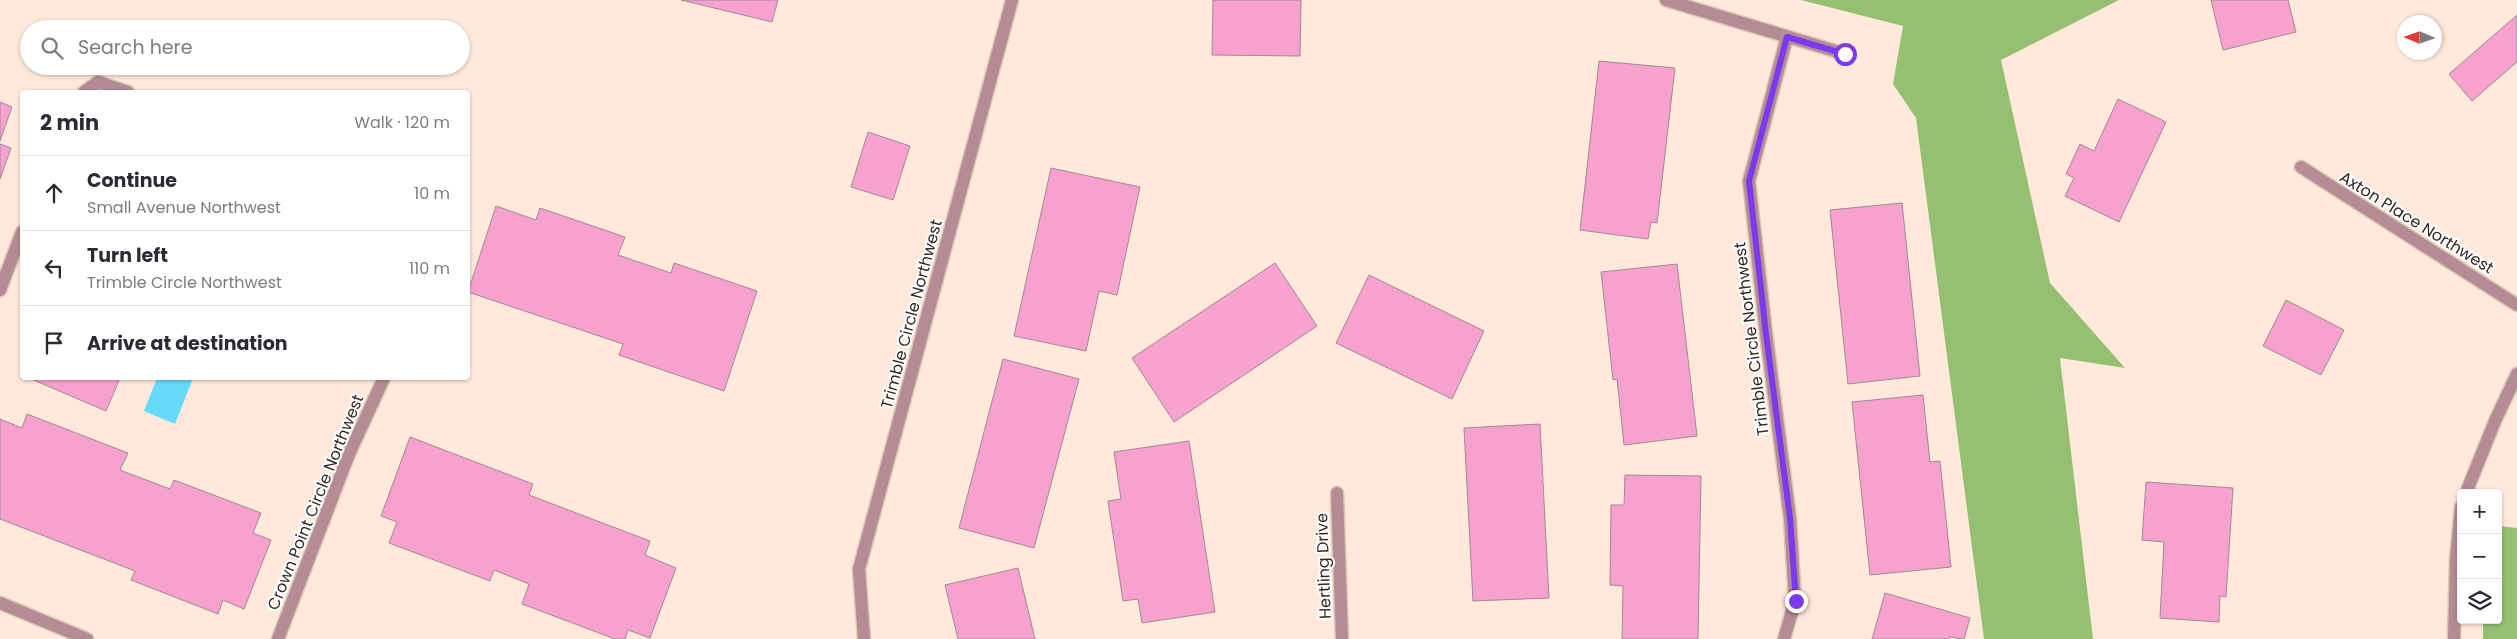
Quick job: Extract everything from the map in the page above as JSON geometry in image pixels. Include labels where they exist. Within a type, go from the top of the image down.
[{"type":"street","name":"Trimble Circle Northwest","points":[[864,639],[859,569],[1012,0]]},
{"type":"street","points":[[1666,0],[1845,54]]},
{"type":"street","name":"Trimble Circle Northwest","points":[[1784,639],[1796,601],[1790,518],[1766,334],[1749,181],[1787,37]]},
{"type":"street","points":[[87,90],[98,82],[122,90]]},
{"type":"street","name":"Axton Place Northwest","points":[[2300,167],[2517,305]]},
{"type":"street","points":[[0,290],[20,237]]},
{"type":"street","points":[[2468,489],[2495,421],[2517,374]]},
{"type":"street","name":"Crown Point Circle Northwest","points":[[278,639],[349,454],[383,380]]},
{"type":"street","name":"Hertling Drive","points":[[1337,493],[1342,639]]},
{"type":"street","points":[[2454,639],[2458,534]]},
{"type":"street","points":[[0,603],[87,639]]},
{"type":"green space","points":[[1801,0],[2119,0],[2001,60],[2050,283],[2125,368],[2060,358],[2093,639],[1984,639],[1916,118],[1893,84],[1903,26]]},
{"type":"green space","points":[[2502,526],[2517,528],[2517,639],[2483,639],[2483,624],[2502,624]]},
{"type":"water","points":[[156,380],[192,380],[175,424],[144,411]]},
{"type":"building","points":[[681,0],[778,0],[772,22]]},
{"type":"building","points":[[1213,0],[1301,0],[1300,56],[1212,55]]},
{"type":"building","points":[[2211,0],[2288,0],[2296,32],[2223,50]]},
{"type":"building","points":[[2517,15],[2517,62],[2472,101],[2449,74]]},
{"type":"building","points":[[1599,61],[1675,68],[1657,223],[1651,222],[1648,239],[1580,230]]},
{"type":"building","points":[[2118,99],[2166,122],[2119,222],[2065,196],[2074,178],[2066,174],[2080,144],[2094,151]]},
{"type":"building","points":[[0,102],[12,107],[0,141]]},
{"type":"building","points":[[868,132],[910,146],[893,200],[851,187]]},
{"type":"building","points":[[0,144],[11,148],[0,179]]},
{"type":"building","points":[[1051,168],[1140,187],[1117,295],[1099,291],[1086,351],[1014,336]]},
{"type":"building","points":[[1902,203],[1920,376],[1848,384],[1830,210]]},
{"type":"building","points":[[496,206],[536,220],[540,208],[625,237],[618,255],[671,273],[674,263],[757,291],[724,391],[619,355],[623,344],[470,293],[470,286]]},
{"type":"building","points":[[1275,263],[1317,326],[1174,422],[1132,358]]},
{"type":"building","points":[[1677,264],[1697,436],[1624,445],[1617,379],[1613,380],[1601,272]]},
{"type":"building","points":[[1369,275],[1484,331],[1452,399],[1336,343]]},
{"type":"building","points":[[2286,300],[2344,330],[2321,375],[2263,346]]},
{"type":"building","points":[[1003,359],[1079,379],[1034,548],[959,528]]},
{"type":"building","points":[[34,380],[119,380],[106,411]]},
{"type":"building","points":[[1923,395],[1930,462],[1940,461],[1951,567],[1870,575],[1852,402]]},
{"type":"building","points":[[27,414],[128,453],[120,470],[170,489],[174,480],[261,513],[253,533],[271,540],[244,609],[223,600],[218,614],[131,580],[135,571],[0,519],[0,419],[22,428]]},
{"type":"building","points":[[1540,424],[1549,598],[1473,601],[1464,428]]},
{"type":"building","points":[[410,437],[533,484],[529,495],[650,541],[645,555],[676,568],[650,638],[628,630],[625,639],[615,639],[522,604],[529,584],[494,570],[490,581],[389,543],[397,522],[381,516]]},
{"type":"building","points":[[1189,441],[1215,612],[1142,623],[1138,599],[1123,601],[1108,501],[1121,499],[1114,452]]},
{"type":"building","points":[[1625,475],[1701,476],[1698,639],[1622,639],[1623,586],[1610,585],[1611,505],[1624,505]]},
{"type":"building","points":[[2146,482],[2233,488],[2226,597],[2220,596],[2219,622],[2160,618],[2164,542],[2142,540]]},
{"type":"building","points":[[1018,568],[1035,639],[958,639],[945,585]]},
{"type":"building","points":[[1885,593],[1970,618],[1964,639],[1949,637],[1949,639],[1872,639]]},
{"type":"route","points":[[1796,601],[1790,518],[1766,334],[1749,181],[1787,37],[1845,54]]}]
